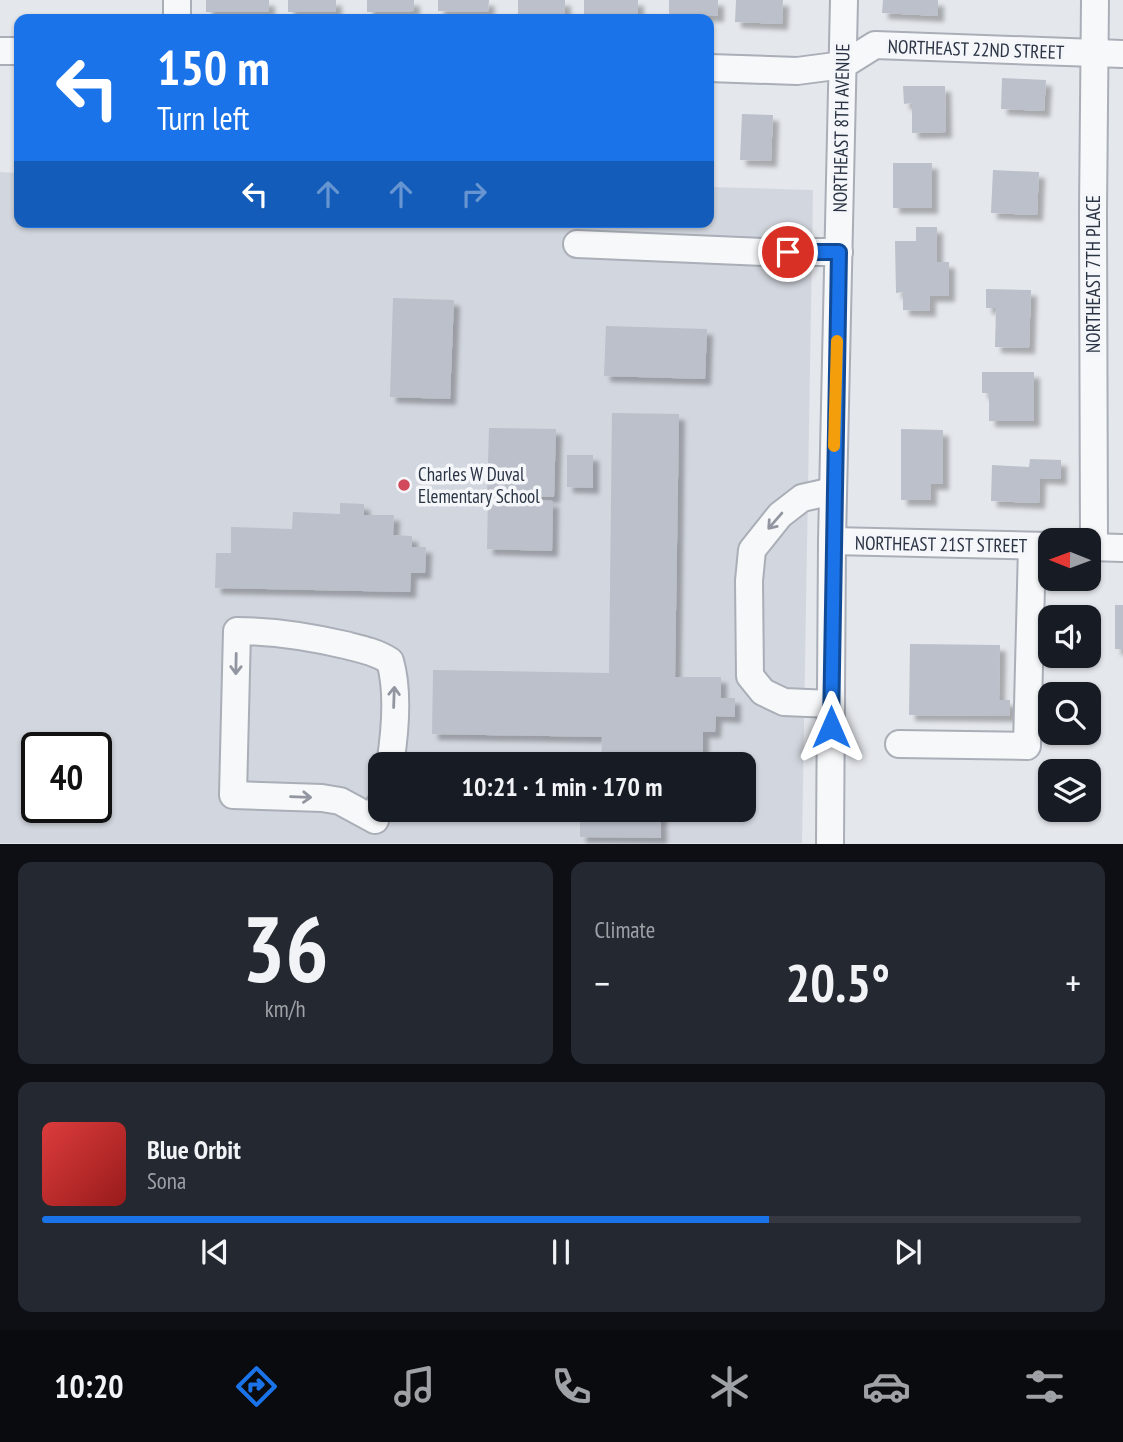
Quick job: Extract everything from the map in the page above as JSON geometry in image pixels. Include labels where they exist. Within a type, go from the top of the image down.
[{"type":"street","name":"NORTHEAST 8TH AVENUE","points":[[830,844],[832,541],[844,0]]},
{"type":"street","name":"NORTHEAST 7TH PLACE","points":[[1091,528],[1095,0]]},
{"type":"street","name":"NORTHEAST 22ND STREET","points":[[714,68],[797,71],[843,65],[875,45],[1123,54]]},
{"type":"street","points":[[577,244],[764,252],[839,252]]},
{"type":"street","points":[[831,704],[784,702],[762,692],[750,676],[749,581],[752,550],[780,514],[802,498],[833,491]]},
{"type":"street","name":"NORTHEAST 21ST STREET","points":[[832,541],[1038,546]]},
{"type":"street","points":[[1101,547],[1123,548]]},
{"type":"street","points":[[899,744],[1027,746],[1038,589]]},
{"type":"street","points":[[368,818],[340,801],[233,795],[237,631],[277,631],[317,638],[379,653],[390,661],[395,677],[392,752]]},
{"type":"shaded area","name":"Charles W Duval Elementary School","points":[[0,172],[14,173],[14,228],[714,228],[714,187],[813,190],[802,843],[0,843]]},
{"type":"building","points":[[206,0],[269,0],[269,12],[206,12]]},
{"type":"building","points":[[288,0],[336,0],[336,12],[288,12]]},
{"type":"building","points":[[367,0],[414,0],[414,11],[367,12]]},
{"type":"building","points":[[438,0],[489,0],[488,12],[438,11]]},
{"type":"building","points":[[518,0],[565,0],[565,14],[518,14]]},
{"type":"building","points":[[584,0],[638,0],[638,14],[584,14]]},
{"type":"building","points":[[669,0],[718,0],[718,16],[669,14]]},
{"type":"building","points":[[736,0],[783,0],[782,24],[735,22]]},
{"type":"building","points":[[883,0],[938,0],[938,16],[882,13]]},
{"type":"building","points":[[1002,78],[1046,80],[1044,111],[1001,109]]},
{"type":"building","points":[[903,86],[945,86],[946,132],[912,133],[912,103],[904,104]]},
{"type":"building","points":[[742,114],[773,115],[771,161],[740,160]]},
{"type":"building","points":[[893,163],[932,163],[932,208],[893,208]]},
{"type":"building","points":[[993,170],[1039,172],[1037,215],[991,213]]},
{"type":"building","points":[[916,227],[937,227],[937,262],[949,262],[949,296],[930,296],[930,311],[903,310],[903,292],[896,293],[895,241],[916,241]]},
{"type":"building","points":[[986,289],[1031,290],[1029,348],[995,347],[996,308],[986,308]]},
{"type":"building","points":[[393,298],[454,300],[450,399],[390,397]]},
{"type":"building","points":[[606,326],[707,329],[705,379],[604,376]]},
{"type":"building","points":[[982,372],[1034,372],[1034,421],[989,421],[989,393],[982,393]]},
{"type":"building","points":[[612,413],[679,414],[675,677],[721,677],[721,698],[735,698],[735,717],[716,716],[715,732],[703,732],[703,752],[601,752],[602,737],[432,734],[433,670],[609,673]]},
{"type":"building","points":[[489,428],[556,429],[554,497],[487,496]]},
{"type":"building","points":[[901,429],[943,430],[943,484],[931,484],[931,500],[901,500]]},
{"type":"building","points":[[567,455],[593,455],[593,488],[567,487]]},
{"type":"building","points":[[1030,459],[1061,460],[1061,479],[1040,478],[1039,503],[991,501],[992,465],[1029,467]]},
{"type":"building","points":[[488,499],[553,501],[552,551],[487,549]]},
{"type":"building","points":[[340,503],[364,504],[364,515],[394,515],[393,535],[412,536],[412,547],[426,547],[425,573],[411,573],[410,592],[215,588],[216,553],[231,553],[231,527],[292,529],[293,512],[340,514]]},
{"type":"building","points":[[1115,605],[1123,605],[1123,649],[1115,649]]},
{"type":"building","points":[[910,644],[1000,645],[999,700],[1010,700],[1010,716],[909,715]]},
{"type":"building","points":[[580,822],[661,822],[661,838],[580,837]]},
{"type":"slow traffic","points":[[834,446],[837,341]]},
{"type":"place","name":"Charles W Duval Elementary School","points":[[404,485]]},
{"type":"route","points":[[788,252],[839,252],[832,541],[831,727]]}]
